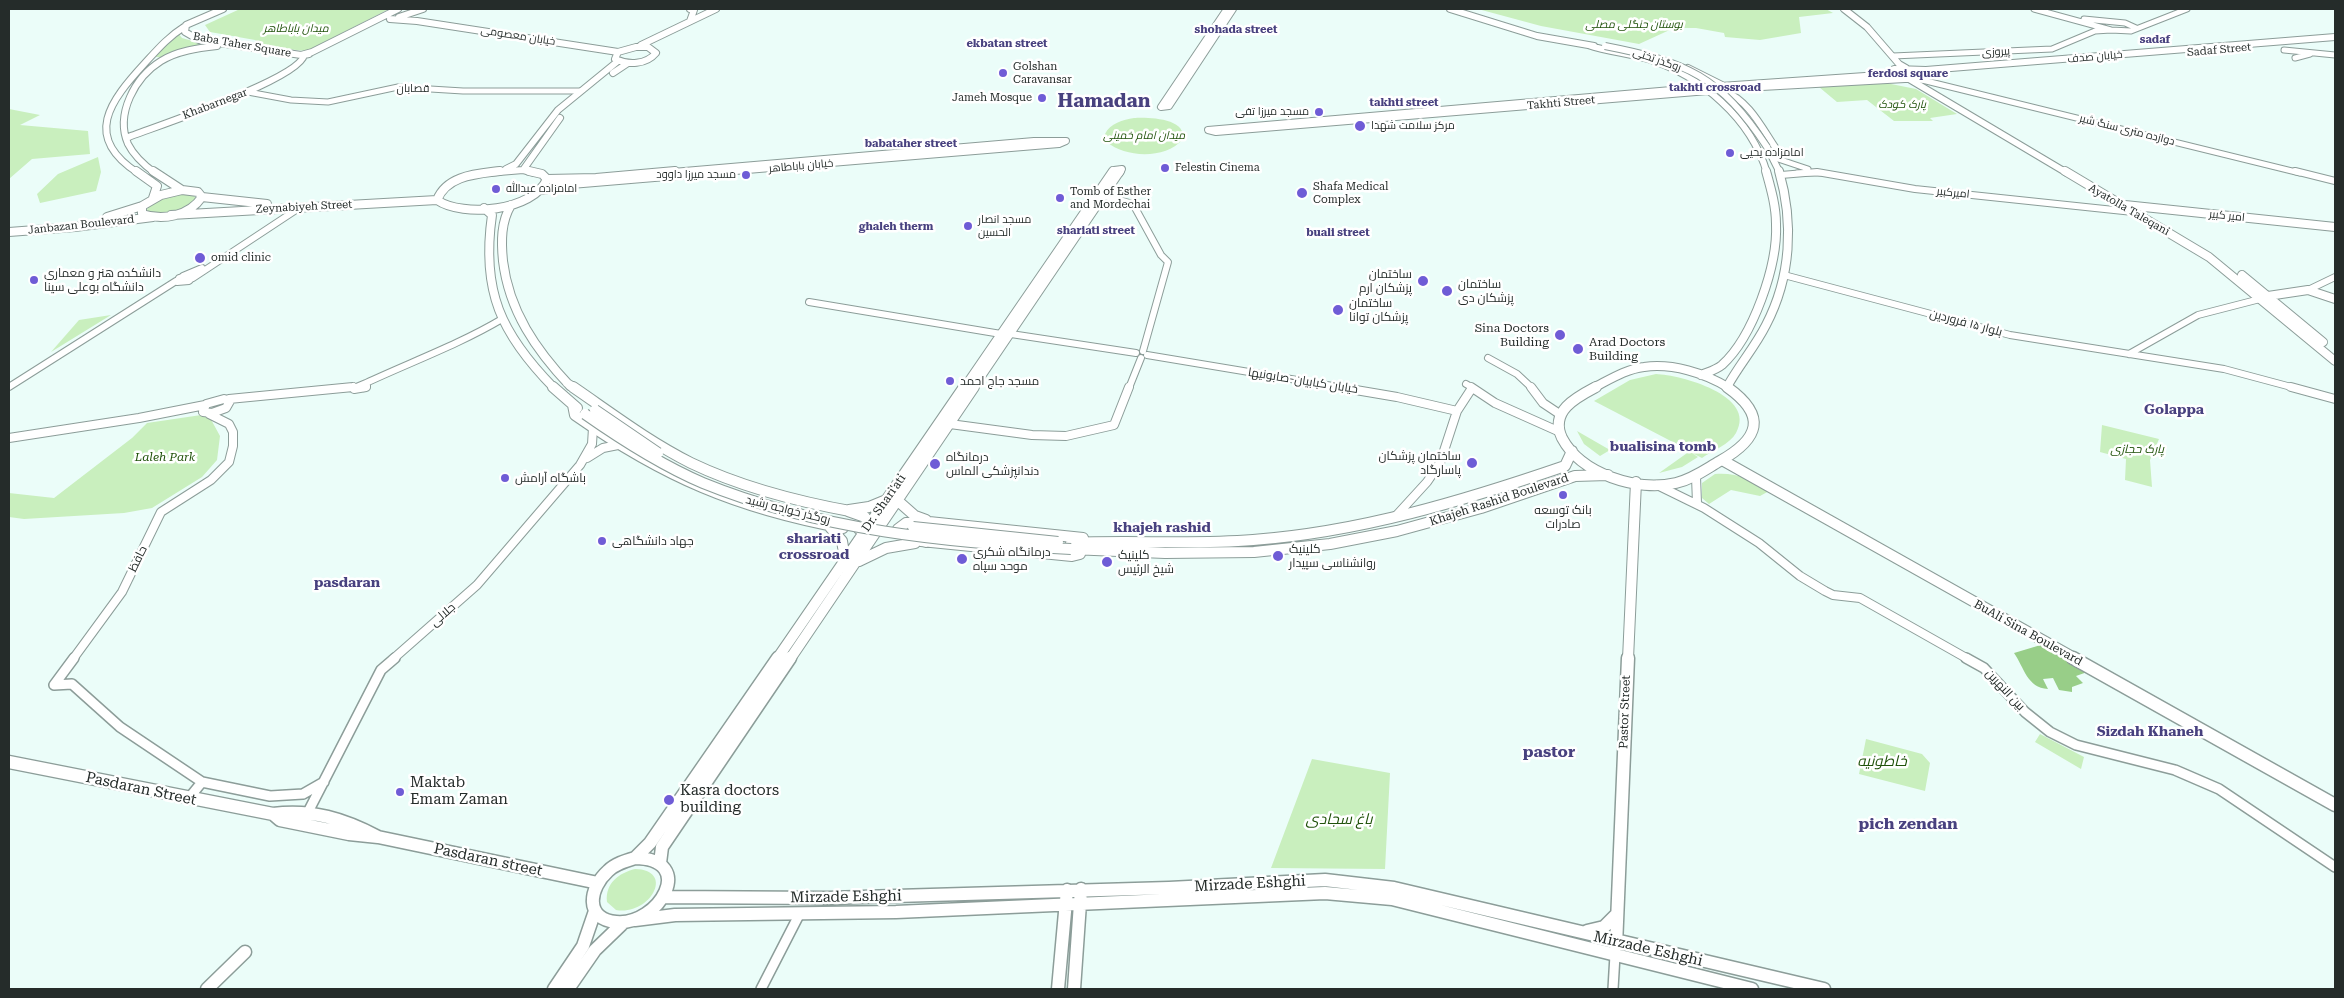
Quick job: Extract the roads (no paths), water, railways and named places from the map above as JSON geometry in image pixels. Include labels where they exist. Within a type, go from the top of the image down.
[{"type":"main road","name":"Baba Taher Square","points":[[223,9],[184,27],[185,32],[192,38],[296,55],[304,54],[398,9]]},
{"type":"main road","points":[[390,20],[424,9]]},
{"type":"main road","points":[[418,20],[416,18],[418,14],[424,9]]},
{"type":"main road","points":[[690,21],[692,9],[701,9]]},
{"type":"main road","points":[[652,48],[656,53],[652,58],[628,63],[618,61],[614,57],[618,52],[636,47],[716,9]]},
{"type":"main road","points":[[636,47],[652,48],[672,35],[724,9]]},
{"type":"main road","points":[[1227,9],[1161,105],[1164,108],[1169,106],[1233,9]]},
{"type":"main road","points":[[1450,9],[1537,36],[1592,45],[1604,44],[1644,52],[1710,77],[1743,86],[1737,93],[1738,99]]},
{"type":"main road","points":[[1464,9],[1540,33],[1653,61],[1686,76],[1736,117],[1767,151],[1781,175],[1787,199],[1788,259],[1774,306],[1756,342],[1734,371],[1727,387]]},
{"type":"main road","points":[[1836,9],[1849,16],[1860,27],[1894,71],[1914,78],[1915,70],[1906,68],[1867,27],[1844,9]]},
{"type":"main road","name":"Khabarnegar","points":[[126,138],[248,92],[294,69],[323,51],[390,20],[418,20]]},
{"type":"main road","name":"خیابان معصومی","points":[[418,20],[618,52]]},
{"type":"main road","points":[[153,198],[157,186],[113,151],[106,127],[109,112],[125,82],[171,35],[184,27]]},
{"type":"main road","name":"خیابان صدف","points":[[1915,70],[2335,38]]},
{"type":"main road","name":"Sadaf Street","points":[[1914,78],[2335,38]]},
{"type":"main road","points":[[126,138],[122,124],[131,96],[140,81],[160,61],[193,50],[229,45]]},
{"type":"main road","name":"روگذر تختی","points":[[1592,45],[1658,61],[1708,84],[1738,114],[1767,151]]},
{"type":"main road","points":[[301,63],[304,54],[323,51]]},
{"type":"main road","points":[[146,62],[154,59],[160,61]]},
{"type":"main road","points":[[498,171],[516,164],[560,109],[618,61]]},
{"type":"main road","points":[[523,170],[548,133],[569,109],[593,88],[628,63]]},
{"type":"main road","name":"Takhti Street","points":[[1743,86],[1894,71],[1906,68]]},
{"type":"main road","points":[[1710,77],[1726,87]]},
{"type":"main road","name":"Takhti Street","points":[[1216,130],[1705,91],[1726,87],[1914,78]]},
{"type":"main road","name":"Ayatolla Taleqani","points":[[1914,78],[2160,225],[2209,257],[2264,297],[2330,351],[2335,361]]},
{"type":"main road","points":[[1705,91],[1717,81]]},
{"type":"main road","points":[[1705,91],[1727,92],[1738,99],[1752,114],[1776,147],[1767,151]]},
{"type":"main road","points":[[560,109],[569,109]]},
{"type":"main road","name":"Zeynabiyeh Street","points":[[126,138],[129,146],[142,161],[182,190],[198,192],[202,197],[226,201],[283,203],[417,196],[437,200],[440,205],[447,208],[484,208]]},
{"type":"main road","name":"خیابان باباطاهر","points":[[484,208],[511,205],[524,201],[543,190],[580,183],[1059,142],[596,178],[547,179]]},
{"type":"main road","points":[[1701,375],[1721,366],[1743,337],[1760,303],[1774,256],[1776,234],[1774,198],[1767,151]]},
{"type":"main road","points":[[498,171],[523,170],[542,174],[547,179],[547,184],[543,190]]},
{"type":"main road","name":"Dr. Shari'ati","points":[[635,858],[650,844],[870,533],[881,516],[886,500],[1001,334],[1100,200],[1118,170],[1100,200],[1011,334],[898,501],[881,516]]},
{"type":"main road","name":"Zeynabiyeh Street","points":[[171,215],[299,208],[417,196],[442,189],[466,177],[498,171]]},
{"type":"main road","name":"Ayatolla Taleqani","points":[[2071,173],[2119,204]]},
{"type":"main road","points":[[437,200],[437,195],[442,189]]},
{"type":"main road","points":[[153,198],[182,190]]},
{"type":"main road","points":[[171,215],[189,209],[202,197]]},
{"type":"main road","name":"Janbazan Boulevard","points":[[9,227],[96,220],[142,206],[153,198]]},
{"type":"main road","points":[[224,211],[212,207],[226,201]]},
{"type":"main road","name":"امیر کبیر","points":[[2119,204],[2133,209],[2335,227]]},
{"type":"main road","points":[[511,205],[505,213],[502,242],[506,289],[534,345],[590,412]]},
{"type":"main road","points":[[142,206],[142,214],[153,217]]},
{"type":"main road","points":[[484,208],[492,215],[488,244],[489,267],[492,292],[502,318],[539,371],[573,405],[590,412]]},
{"type":"main road","name":"Janbazan Boulevard","points":[[9,232],[171,215]]},
{"type":"main road","points":[[2264,297],[2308,290],[2335,299]]},
{"type":"main road","points":[[1743,337],[1744,342],[1748,344],[1756,342]]},
{"type":"main road","points":[[1665,367],[1701,375],[1727,387],[1745,404],[1754,422],[1750,439],[1744,446],[1696,477],[1678,482],[1655,484],[1636,482],[1608,475],[1588,464],[1572,451],[1560,432],[1561,414],[1572,400],[1608,378],[1631,369],[1665,367]]},
{"type":"main road","points":[[567,383],[647,437],[690,462],[777,496],[881,516]]},
{"type":"main road","points":[[573,405],[575,415],[618,445],[670,475],[721,498],[761,512],[830,526],[854,530],[866,523],[865,517],[845,510]]},
{"type":"main road","name":"روگذر خواجه رشید","points":[[590,412],[664,465],[712,487],[766,506],[834,522],[938,537],[997,544],[1092,546]]},
{"type":"main road","name":"Khajeh Rashid Boulevard","points":[[1092,546],[1252,540],[1325,533],[1472,498],[1512,485],[1564,466],[1572,451]]},
{"type":"main road","name":"BuAli Sina Boulevard","points":[[1724,459],[2335,799]]},
{"type":"main road","name":"BuAli Sina Boulevard","points":[[1724,459],[2335,805]]},
{"type":"main road","name":"Khajeh Rashid Boulevard","points":[[1092,546],[1254,552],[1330,544],[1397,531],[1481,508],[1575,476],[1608,475]]},
{"type":"main road","name":"Pastor Street","points":[[1616,948],[1636,482]]},
{"type":"main road","points":[[1512,485],[1521,494]]},
{"type":"main road","points":[[845,510],[869,507],[886,500]]},
{"type":"main road","points":[[898,501],[915,516],[929,522]]},
{"type":"main road","points":[[870,533],[926,542],[1072,556],[1092,546],[1077,536],[929,522],[906,523],[898,529],[901,534],[907,537],[926,542]]},
{"type":"main road","points":[[830,526],[845,543],[850,561],[901,543],[926,542]]},
{"type":"main road","name":"Dr. Shari'ati","points":[[660,863],[662,847],[850,561]]},
{"type":"main road","name":"Pasdaran Street","points":[[9,762],[188,799],[273,814],[290,811],[307,814],[354,824],[378,837]]},
{"type":"main road","name":"Pasdaran Street","points":[[273,814],[280,820],[349,834],[378,837]]},
{"type":"main road","name":"Pasdaran street","points":[[378,837],[598,883]]},
{"type":"main road","points":[[568,989],[595,950],[629,921],[657,906],[664,897],[669,877],[666,869],[660,863],[644,858],[635,858],[614,867],[598,883],[593,893],[592,903],[596,911],[607,920],[629,921]]},
{"type":"main road","name":"Mirzade Eshghi","points":[[664,897],[828,898],[1179,887],[1325,880],[1394,888],[1572,931],[1616,948],[1752,989]]},
{"type":"main road","points":[[1074,989],[1081,889]]},
{"type":"main road","points":[[1058,989],[1067,890]]},
{"type":"main road","name":"Mirzade Eshghi","points":[[629,921],[675,915],[799,915],[1325,893],[1392,899],[1806,988],[1824,989]]},
{"type":"main road","points":[[554,989],[584,946],[596,911]]},
{"type":"main road","points":[[1572,931],[1598,930],[1608,926],[1617,914]]},
{"type":"main road","points":[[207,989],[245,952]]},
{"type":"street","points":[[2034,9],[2096,28],[2131,31],[2187,9]]},
{"type":"street","points":[[2042,9],[2081,19],[2125,23],[2136,28]]},
{"type":"street","name":"پیروزی","points":[[1893,56],[2052,49],[2096,28]]},
{"type":"street","points":[[2284,50],[2335,55]]},
{"type":"street","points":[[2295,58],[2316,53]]},
{"type":"street","name":"دوازده متری سنگ شیر","points":[[1914,78],[2335,181]]},
{"type":"street","name":"قصابان","points":[[248,92],[291,100],[328,102],[398,88],[463,91],[580,91]]},
{"type":"street","points":[[1767,151],[1800,169]]},
{"type":"street","points":[[1781,175],[1800,169]]},
{"type":"street","name":"امیرکبیر","points":[[1800,169],[1915,189],[2062,206],[2091,206]]},
{"type":"street","points":[[950,424],[1032,436],[1066,436],[1114,425],[1142,354],[1168,262],[1161,256],[1133,204],[1100,200]]},
{"type":"street","points":[[2091,206],[2111,200]]},
{"type":"street","points":[[2091,206],[2133,209]]},
{"type":"street","points":[[176,281],[184,282],[193,278],[299,208]]},
{"type":"street","points":[[9,387],[183,276],[223,259]]},
{"type":"street","points":[[183,276],[191,275],[193,278]]},
{"type":"street","points":[[2308,290],[2335,277]]},
{"type":"street","name":"بلوار ۱۵ فروردین","points":[[1783,278],[1988,334],[2010,335],[2224,369],[2335,399]]},
{"type":"street","points":[[2129,354],[2198,316],[2264,297]]},
{"type":"street","points":[[809,302],[1001,334]]},
{"type":"street","points":[[9,438],[180,410],[206,410],[260,397],[354,387],[358,390],[366,386],[366,383],[446,346],[473,336],[502,318]]},
{"type":"street","name":"خیابان کبابیان-صابونیها","points":[[1011,334],[1396,397],[1458,411]]},
{"type":"street","points":[[1488,358],[1517,374],[1530,385],[1543,403],[1561,414]]},
{"type":"street","points":[[1394,518],[1427,482],[1440,464],[1458,411],[1469,386],[1495,403],[1560,432]]},
{"type":"street","points":[[206,410],[217,399],[228,404]]},
{"type":"street","points":[[228,404],[229,424]]},
{"type":"street","points":[[206,410],[229,424]]},
{"type":"street","name":"حافظ","points":[[202,782],[120,727],[72,684],[54,685],[122,592],[161,512],[211,480],[229,462],[233,446],[233,432],[229,424]]},
{"type":"street","name":"جلالی","points":[[307,814],[381,670],[477,585],[580,465],[591,449],[594,435],[593,428]]},
{"type":"street","points":[[580,465],[603,448],[618,445]]},
{"type":"street","points":[[1696,477],[1697,503]]},
{"type":"street","name":"بین النهرین","points":[[1655,484],[1697,503],[1759,543],[1800,576],[1824,591],[1833,595],[1860,598],[1984,668],[2025,712],[2050,732],[2076,745],[2175,770],[2219,789],[2326,859],[2335,867]]},
{"type":"street","points":[[188,799],[202,782],[270,796],[303,794],[324,782]]},
{"type":"street","points":[[761,989],[799,915]]},
{"type":"street","points":[[1613,989],[1616,948]]},
{"type":"place","name":"Golshan Caravansar","points":[[1003,73]]},
{"type":"place","name":"Jameh Mosque","points":[[1042,98]]},
{"type":"place","name":"مسجد میرزا تفی","points":[[1319,112]]},
{"type":"place","name":"مرکز سلامت شهدا","points":[[1360,126]]},
{"type":"place","name":"امامزاده یحیی","points":[[1730,153]]},
{"type":"place","name":"Felestin Cinema","points":[[1165,168]]},
{"type":"place","name":"مسجد میرزا داوود","points":[[746,175]]},
{"type":"place","name":"امامزاده عبدالله","points":[[496,189]]},
{"type":"place","name":"Shafa Medical Complex","points":[[1302,193]]},
{"type":"place","name":"Tomb of Esther and Mordechai","points":[[1060,198]]},
{"type":"place","name":"مسجد انصار الحسین","points":[[968,226]]},
{"type":"place","name":"omid clinic","points":[[200,258]]},
{"type":"place","name":"دانشکده هنر و معماری دانشگاه بوعلی سینا","points":[[34,280]]},
{"type":"place","name":"ساختمان پزشکان ارم","points":[[1423,281]]},
{"type":"place","name":"ساختمان پزشکان دی","points":[[1447,291]]},
{"type":"place","name":"ساختمان پزشکان توانا","points":[[1338,310]]},
{"type":"place","name":"Sina Doctors Building","points":[[1560,335]]},
{"type":"place","name":"Arad Doctors Building","points":[[1578,349]]},
{"type":"place","name":"مسجد جاج احمد","points":[[950,381]]},
{"type":"place","name":"ساختمان پزشکان پاسارگاد","points":[[1472,463]]},
{"type":"place","name":"درمانگاه دندانپزشکی الماس","points":[[935,464]]},
{"type":"place","name":"باشگاه آرامش","points":[[505,478]]},
{"type":"place","name":"بانک توسعه صادرات","points":[[1563,495]]},
{"type":"place","name":"جهاد دانشگاهی","points":[[602,541]]},
{"type":"place","name":"کلینیک روانشناسی سپیدار","points":[[1278,556]]},
{"type":"place","name":"درمانگاه شکری موحد سپاه","points":[[962,559]]},
{"type":"place","name":"کلینیک شیخ الرئیس","points":[[1107,562]]},
{"type":"place","name":"Maktab Emam Zaman","points":[[400,792]]},
{"type":"place","name":"Kasra doctors building","points":[[669,800]]},
{"type":"district","name":"shohada street","points":[[1236,30]]},
{"type":"district","name":"sadaf","points":[[2155,40]]},
{"type":"district","name":"ekbatan street","points":[[1007,44]]},
{"type":"district","name":"ferdosi square","points":[[1908,74]]},
{"type":"district","name":"takhti crossroad","points":[[1715,88]]},
{"type":"district","name":"Hamadan","points":[[1104,101]]},
{"type":"district","name":"takhti street","points":[[1404,103]]},
{"type":"district","name":"babataher street","points":[[911,144]]},
{"type":"district","name":"ghaleh therm","points":[[896,227]]},
{"type":"district","name":"shariati street","points":[[1096,231]]},
{"type":"district","name":"buali street","points":[[1338,233]]},
{"type":"district","name":"Golappa","points":[[2174,410]]},
{"type":"district","name":"bualisina tomb","points":[[1663,447]]},
{"type":"district","name":"khajeh rashid","points":[[1162,528]]},
{"type":"district","name":"shariati crossroad","points":[[814,548]]},
{"type":"district","name":"pasdaran","points":[[347,583]]},
{"type":"district","name":"Sizdah Khaneh","points":[[2150,732]]},
{"type":"district","name":"pastor","points":[[1549,752]]},
{"type":"district","name":"pich zendan","points":[[1908,824]]},
{"type":"park label","name":"بوستان جنگلی مصلی","points":[[1634,25]]},
{"type":"park label","name":"میدان باباطاهر","points":[[296,29]]},
{"type":"park label","name":"پارک کودک","points":[[1902,105]]},
{"type":"park label","name":"میدان امام خمینی","points":[[1144,136]]},
{"type":"park label","name":"پارک حجازی","points":[[2137,449]]},
{"type":"park label","name":"Laleh Park","points":[[165,457]]},
{"type":"park label","name":"خاطونیه","points":[[1882,762]]},
{"type":"park label","name":"باغ سجادی","points":[[1339,820]]}]
